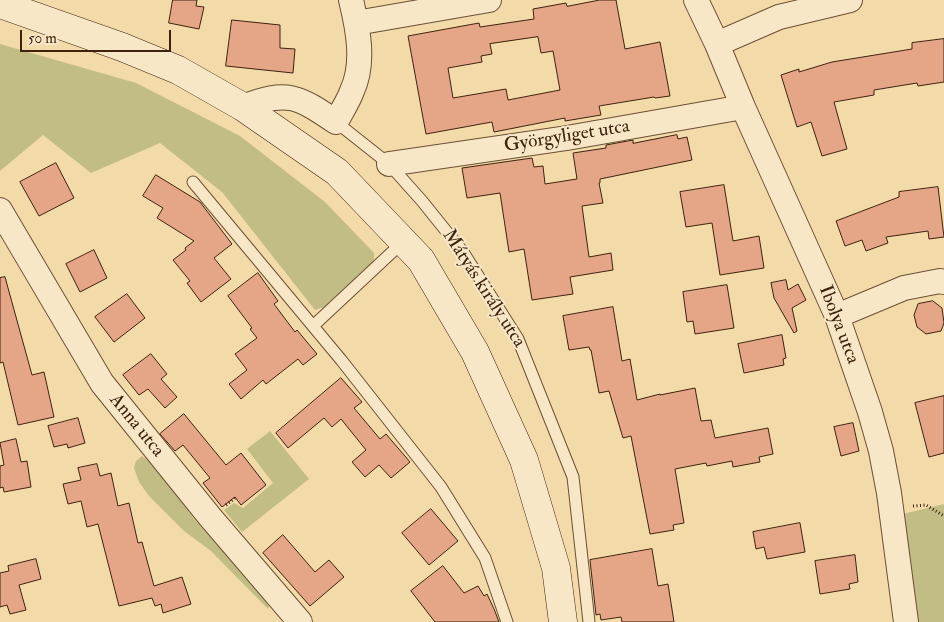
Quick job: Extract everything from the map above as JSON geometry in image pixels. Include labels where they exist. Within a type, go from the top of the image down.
[{"type":"main road","name":"Mátyás király utca","points":[[0,4],[122,47],[178,70],[243,107],[337,172],[404,241],[421,260],[475,352],[524,460],[556,568],[580,620]]},
{"type":"street","points":[[336,122],[353,90],[358,71],[359,45],[351,0]]},
{"type":"street","points":[[356,23],[489,0]]},
{"type":"street","points":[[696,0],[717,44],[779,17],[850,0]]},
{"type":"street","name":"Ibolya utca","points":[[717,44],[837,316],[870,412],[881,451],[889,493],[906,622]]},
{"type":"street","name":"Mátyás király utca","points":[[243,107],[281,96],[306,102],[336,122]]},
{"type":"street","name":"Györgyliget utca","points":[[389,164],[567,138],[744,107]]},
{"type":"street","name":"Anna utca","points":[[0,210],[102,383],[210,517],[300,622]]},
{"type":"street","points":[[837,316],[904,288],[940,281],[944,282]]},
{"type":"lane","name":"Mátyás király utca","points":[[336,122],[389,164],[463,252],[518,339],[573,477],[580,620]]},
{"type":"lane","points":[[192,182],[313,326],[441,487],[485,558],[507,622]]},
{"type":"lane","points":[[313,326],[404,241]]},
{"type":"path","points":[[889,493],[915,507],[926,505],[944,516]]},
{"type":"shaded area","points":[[0,44],[136,83],[240,136],[325,202],[374,253],[374,262],[324,307],[315,310],[222,192],[160,143],[91,173],[43,135],[0,171]]},
{"type":"shaded area","points":[[270,431],[309,479],[242,532],[224,510],[234,503],[243,508],[273,483],[247,449]]},
{"type":"shaded area","points":[[142,456],[157,467],[194,519],[270,603],[268,609],[211,551],[184,531],[149,496],[139,482],[134,468],[136,461]]},
{"type":"shaded area","points":[[944,504],[944,622],[917,622],[903,514]]},
{"type":"building","points":[[173,0],[197,0],[196,6],[204,7],[199,29],[169,23]]},
{"type":"building","points":[[600,0],[616,0],[625,49],[660,42],[670,96],[599,106],[601,115],[565,121],[565,118],[494,132],[492,122],[426,134],[408,36],[479,23],[480,27],[534,19],[533,9],[566,3],[567,6]],"holes":[[[538,37],[541,53],[553,51],[560,90],[508,100],[506,89],[453,98],[448,68],[482,62],[481,56],[492,54],[490,44]]]},
{"type":"building","points":[[232,20],[280,25],[280,48],[295,49],[293,73],[226,66]]},
{"type":"building","points":[[944,39],[944,82],[918,86],[917,83],[874,90],[874,95],[834,102],[847,149],[822,156],[811,122],[797,127],[781,75],[799,69],[799,72],[832,62],[912,49],[912,43]]},
{"type":"building","points":[[677,135],[678,139],[687,137],[692,160],[600,179],[603,203],[582,206],[589,257],[611,253],[613,270],[570,277],[573,294],[532,300],[524,249],[509,252],[500,193],[467,198],[462,168],[532,158],[534,167],[543,166],[545,184],[577,179],[573,153],[606,148],[606,145],[633,140],[633,143]]},
{"type":"building","points":[[56,163],[74,198],[39,216],[20,182]]},
{"type":"building","points":[[156,175],[200,202],[232,244],[214,258],[231,279],[201,302],[187,283],[190,281],[173,260],[194,241],[157,218],[163,208],[143,196]]},
{"type":"building","points":[[724,185],[733,241],[759,236],[764,268],[720,275],[712,223],[686,227],[680,192]]},
{"type":"building","points":[[938,187],[944,237],[929,239],[928,231],[886,237],[888,243],[866,251],[862,240],[845,246],[836,221],[899,197],[899,192]]},
{"type":"building","points":[[94,250],[107,278],[80,292],[66,264]]},
{"type":"building","points":[[258,273],[278,301],[274,304],[295,332],[297,330],[317,354],[303,365],[298,359],[266,384],[263,380],[241,399],[229,384],[247,370],[235,354],[257,338],[250,329],[252,328],[228,296]]},
{"type":"building","points":[[5,277],[32,375],[44,372],[54,417],[18,425],[3,362],[0,363],[0,278]]},
{"type":"building","points":[[786,280],[788,290],[798,284],[806,300],[792,308],[797,331],[794,333],[774,298],[771,283]]},
{"type":"building","points":[[727,285],[734,328],[695,334],[693,321],[687,322],[683,292]]},
{"type":"building","points":[[127,294],[145,318],[114,342],[95,317]]},
{"type":"building","points":[[933,301],[942,308],[944,323],[941,331],[926,334],[917,327],[914,315],[918,304]]},
{"type":"building","points":[[613,307],[622,361],[630,359],[637,400],[695,388],[701,421],[711,420],[715,438],[768,428],[773,454],[759,457],[760,462],[733,467],[732,461],[707,466],[706,463],[675,469],[684,523],[673,525],[674,530],[650,534],[631,436],[623,438],[609,391],[599,393],[589,347],[569,350],[563,316]]},
{"type":"building","points":[[782,335],[786,358],[783,359],[784,365],[744,373],[738,344]]},
{"type":"building","points":[[151,354],[167,374],[161,379],[177,397],[165,408],[148,389],[139,395],[123,375]]},
{"type":"building","points":[[341,378],[362,402],[354,408],[380,439],[386,434],[410,462],[391,478],[379,465],[365,477],[352,462],[366,450],[341,419],[332,427],[324,418],[288,448],[276,433]]},
{"type":"building","points":[[944,396],[944,453],[929,457],[915,403]]},
{"type":"building","points":[[184,414],[226,465],[241,453],[266,485],[241,505],[235,497],[222,507],[203,483],[210,478],[183,445],[175,451],[160,434]]},
{"type":"building","points":[[78,418],[85,443],[68,448],[67,444],[54,447],[48,426]]},
{"type":"building","points":[[853,423],[859,451],[841,456],[834,427]]},
{"type":"building","points":[[16,439],[21,462],[27,461],[31,487],[4,492],[3,487],[0,488],[0,466],[4,465],[0,443]]},
{"type":"building","points":[[97,464],[100,476],[111,473],[118,506],[129,503],[138,543],[142,542],[154,586],[182,577],[191,604],[163,613],[161,604],[155,606],[152,598],[119,606],[98,524],[87,527],[81,501],[68,504],[63,484],[81,480],[78,468]]},
{"type":"building","points":[[431,509],[458,541],[429,565],[402,533]]},
{"type":"building","points":[[800,523],[805,552],[767,559],[764,547],[756,549],[753,532]]},
{"type":"building","points":[[283,535],[315,572],[329,560],[344,577],[310,606],[263,553]]},
{"type":"building","points":[[652,549],[658,586],[668,584],[674,622],[622,622],[621,617],[601,620],[600,614],[596,615],[590,560]]},
{"type":"building","points":[[855,555],[858,582],[849,584],[850,589],[820,594],[815,561]]},
{"type":"building","points":[[36,559],[41,579],[19,585],[26,610],[10,614],[7,605],[0,607],[0,573],[9,571],[8,566]]},
{"type":"building","points":[[443,566],[464,593],[478,586],[484,596],[487,594],[499,622],[435,622],[411,591]]}]
